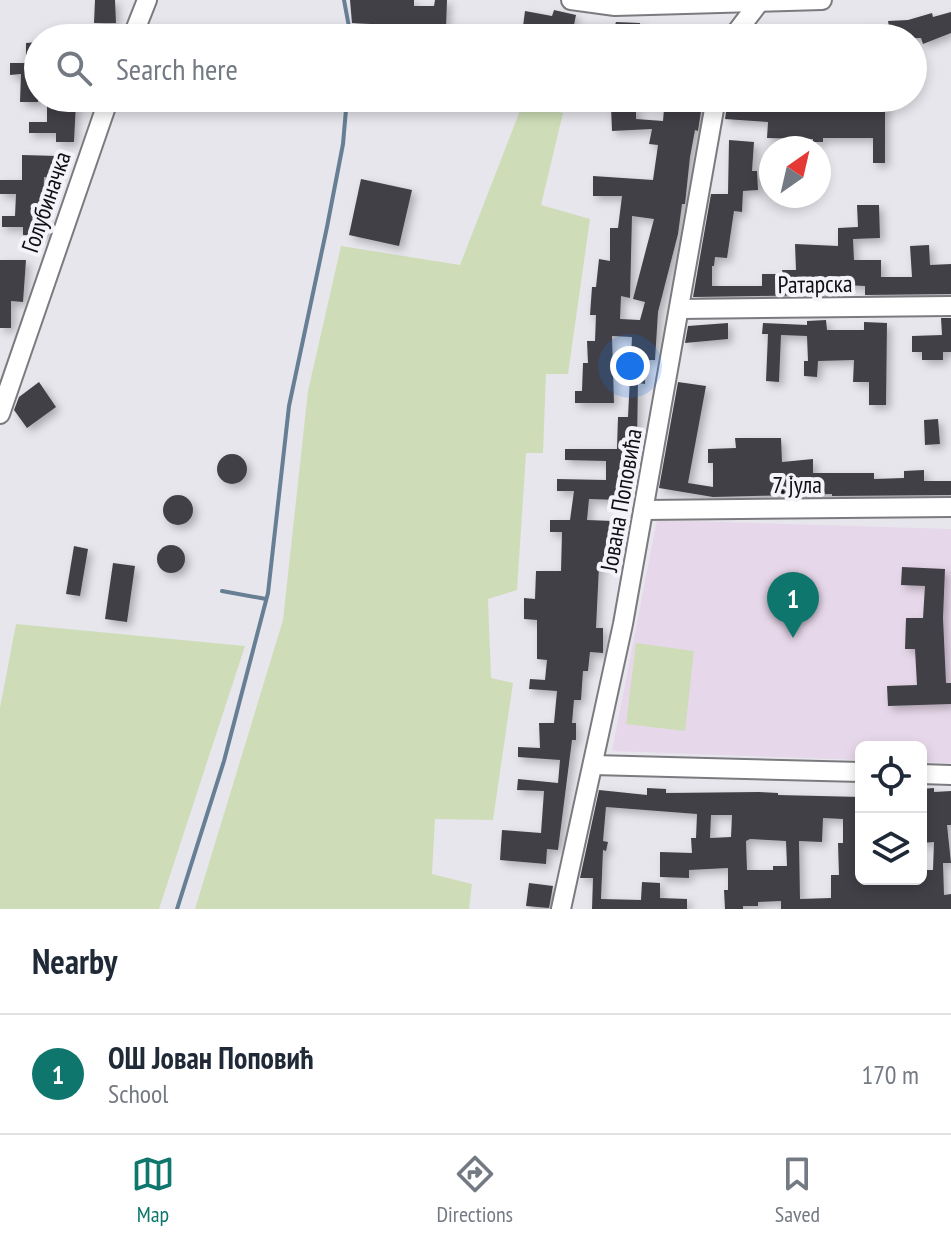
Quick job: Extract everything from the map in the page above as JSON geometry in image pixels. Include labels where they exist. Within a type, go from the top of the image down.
[{"type":"street","points":[[138,24],[147,0]]},
{"type":"street","points":[[571,0],[615,6],[822,0]]},
{"type":"street","points":[[743,24],[761,0]]},
{"type":"street","points":[[728,1],[739,12],[738,24]]},
{"type":"street","name":"Голубиначка","points":[[0,414],[104,112]]},
{"type":"street","name":"Јована Поповића","points":[[561,909],[623,624],[714,112]]},
{"type":"street","name":"Ратарска","points":[[679,309],[951,306]]},
{"type":"street","name":"7. јула","points":[[644,510],[951,507]]},
{"type":"street","points":[[593,765],[855,772]]},
{"type":"street","points":[[927,774],[951,775]]},
{"type":"shaded area","points":[[657,520],[951,529],[951,763],[927,762],[927,741],[855,741],[855,760],[612,751]]},
{"type":"green space","points":[[520,112],[563,113],[541,205],[590,219],[568,374],[546,374],[543,453],[526,453],[517,590],[488,599],[491,678],[513,683],[493,820],[435,819],[432,874],[472,884],[469,909],[195,909],[283,620],[308,391],[341,246],[460,265]]},
{"type":"green space","points":[[16,624],[245,646],[159,909],[0,909],[0,708]]},
{"type":"green space","points":[[636,643],[694,651],[685,731],[626,724]]},
{"type":"building","points":[[95,0],[115,0],[116,23],[94,23]]},
{"type":"building","points":[[350,0],[414,0],[414,6],[434,6],[435,0],[447,0],[446,24],[352,23]]},
{"type":"building","points":[[554,10],[576,15],[574,24],[523,24],[525,11],[552,16]]},
{"type":"building","points":[[951,12],[951,33],[927,42],[927,24],[888,24],[888,21],[908,20],[932,13],[933,17]]},
{"type":"building","points":[[10,63],[24,63],[24,102],[20,102],[21,74],[10,75]]},
{"type":"building","points":[[47,112],[76,112],[74,142],[56,142],[56,133],[29,133],[29,122],[47,122]]},
{"type":"building","points":[[611,112],[636,112],[636,119],[663,121],[664,112],[701,112],[690,157],[685,204],[682,204],[678,234],[658,312],[655,360],[645,360],[645,384],[638,383],[637,442],[628,442],[628,469],[620,469],[619,500],[589,499],[587,520],[613,521],[613,541],[606,540],[605,566],[599,566],[596,628],[603,628],[603,653],[590,652],[588,671],[583,671],[581,700],[574,700],[572,723],[576,723],[576,740],[572,740],[558,850],[547,849],[546,864],[500,860],[502,830],[541,833],[544,791],[517,790],[518,779],[558,783],[560,760],[518,757],[518,747],[540,748],[539,723],[554,723],[557,691],[529,689],[530,679],[545,680],[547,660],[537,659],[537,620],[524,619],[524,598],[535,599],[536,571],[561,571],[562,532],[550,532],[550,520],[570,520],[574,491],[557,491],[557,479],[606,480],[606,461],[565,460],[565,449],[617,449],[618,417],[628,417],[632,337],[612,336],[614,403],[575,403],[575,391],[582,391],[583,363],[588,363],[587,341],[595,341],[596,315],[590,315],[592,287],[596,287],[599,259],[610,261],[610,228],[618,228],[622,196],[593,196],[593,176],[653,180],[658,145],[649,144],[652,129],[612,131]],"holes":[[[632,216],[654,219],[633,299],[645,302],[640,320],[620,319],[621,296],[630,298]]]},
{"type":"building","points":[[726,112],[885,112],[885,163],[873,163],[873,138],[767,136],[768,122],[725,119]]},
{"type":"building","points":[[729,140],[754,142],[752,171],[757,171],[758,190],[743,191],[742,212],[734,211],[727,258],[715,257],[712,266],[712,286],[762,286],[762,274],[783,274],[782,270],[796,270],[795,244],[838,246],[838,228],[858,227],[857,205],[879,205],[880,238],[853,239],[854,260],[881,260],[881,277],[912,277],[910,246],[929,245],[930,265],[951,264],[951,294],[865,295],[865,286],[825,284],[825,295],[693,297],[711,194],[728,194]]},
{"type":"building","points":[[22,155],[58,156],[58,178],[44,177],[46,236],[23,235],[23,227],[2,227],[2,216],[15,216],[16,194],[0,194],[0,180],[22,180]]},
{"type":"building","points":[[361,179],[412,190],[399,246],[349,235]]},
{"type":"building","points":[[0,260],[26,260],[23,302],[11,301],[11,328],[0,328]]},
{"type":"building","points":[[941,318],[951,318],[951,352],[943,352],[943,360],[922,360],[922,352],[912,352],[912,336],[942,335]]},
{"type":"building","points":[[826,320],[827,330],[864,330],[864,322],[887,323],[886,405],[869,405],[869,382],[853,382],[854,360],[818,361],[817,377],[804,376],[804,361],[808,361],[807,336],[781,335],[779,382],[766,381],[768,334],[762,334],[763,323],[807,325],[807,321]]},
{"type":"building","points":[[728,323],[728,339],[685,343],[688,326]]},
{"type":"building","points":[[39,382],[56,407],[27,428],[14,410],[19,397]]},
{"type":"building","points":[[678,382],[706,386],[688,483],[713,487],[713,463],[708,463],[708,449],[736,448],[735,438],[781,438],[782,462],[813,459],[813,473],[874,473],[874,479],[904,478],[904,471],[924,470],[924,481],[951,481],[951,495],[713,497],[659,488]]},
{"type":"building","points":[[938,419],[940,444],[925,445],[924,420]]},
{"type":"building","points":[[232,454],[243,458],[247,469],[243,480],[232,484],[221,480],[217,469],[221,458]]},
{"type":"building","points":[[178,495],[189,499],[193,510],[189,521],[178,525],[167,521],[163,510],[167,499]]},
{"type":"building","points":[[171,545],[181,549],[185,559],[181,569],[171,573],[161,569],[157,559],[161,549]]},
{"type":"building","points":[[74,546],[88,549],[80,596],[66,594]]},
{"type":"building","points":[[113,563],[135,566],[127,622],[105,619]]},
{"type":"building","points":[[902,567],[945,569],[943,618],[946,683],[951,683],[951,704],[888,706],[887,686],[917,685],[915,649],[905,649],[906,618],[923,618],[925,586],[901,585]]},
{"type":"building","points":[[647,788],[666,789],[666,793],[759,792],[855,797],[855,885],[927,885],[927,870],[933,870],[934,842],[927,843],[927,789],[934,788],[934,792],[951,791],[951,825],[947,825],[951,863],[943,863],[944,895],[951,894],[951,909],[781,909],[781,901],[758,902],[758,906],[743,906],[743,909],[725,909],[728,868],[689,870],[689,878],[660,877],[660,852],[692,853],[691,838],[696,838],[697,814],[606,807],[603,841],[608,842],[606,851],[603,850],[601,899],[641,900],[642,882],[660,883],[660,898],[687,899],[687,909],[592,909],[593,878],[580,878],[599,790],[647,795]],"holes":[[[711,815],[732,815],[731,837],[710,838]],[[823,818],[843,819],[843,843],[838,843],[839,875],[831,875],[831,898],[800,899],[799,841],[822,842]],[[746,841],[786,841],[787,866],[773,866],[773,870],[747,870]]]},
{"type":"building","points":[[529,883],[553,886],[549,908],[526,906]]},
{"type":"waterway","points":[[344,0],[348,24]]},
{"type":"waterway","points":[[177,909],[224,761],[268,593],[289,406],[327,227],[343,144],[346,112]]},
{"type":"waterway","points":[[222,591],[266,599]]},
{"type":"place","name":"ОШ Јован Поповић","points":[[793,638]]}]
